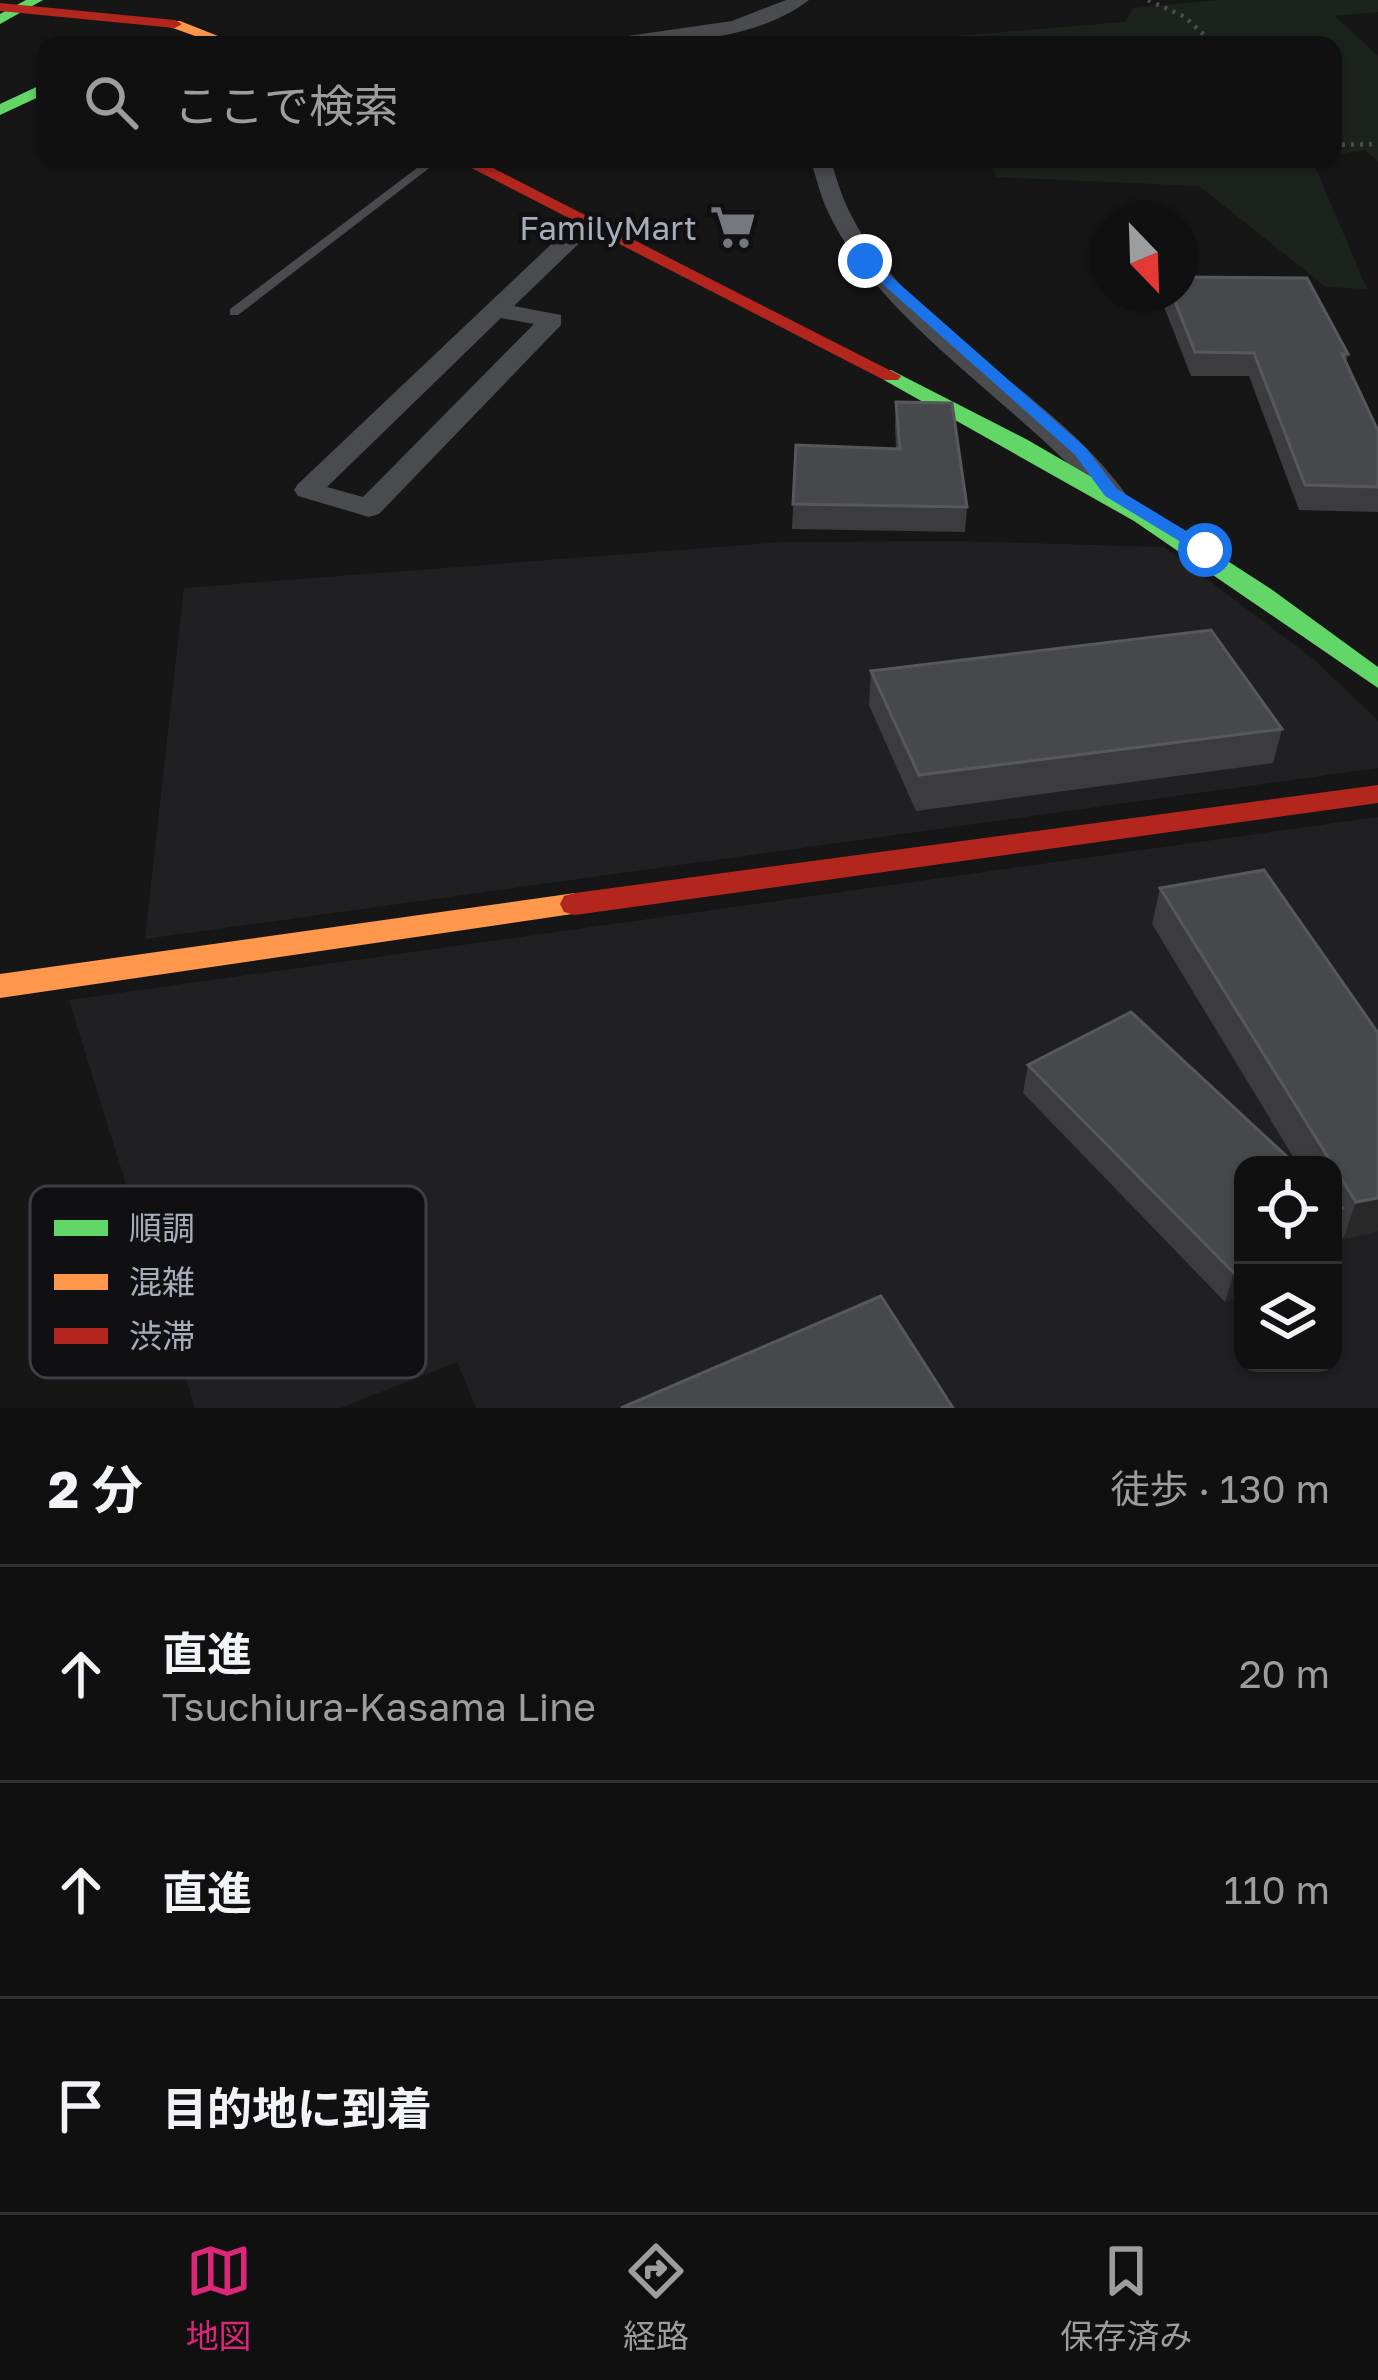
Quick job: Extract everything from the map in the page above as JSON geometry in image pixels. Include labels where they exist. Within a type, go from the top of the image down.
[{"type":"main road","points":[[16,7],[175,24],[209,36]]},
{"type":"main road","points":[[151,36],[211,8]]},
{"type":"main road","points":[[0,110],[36,92]]},
{"type":"main road","points":[[479,168],[1111,493],[1261,588],[1378,680]]},
{"type":"main road","points":[[0,986],[1378,794]]},
{"type":"street","points":[[646,36],[801,0]]},
{"type":"street","points":[[732,19],[746,36]]},
{"type":"street","points":[[822,168],[824,182],[865,261],[1080,452],[1111,493]]},
{"type":"street","points":[[496,310],[552,320],[369,508],[308,490],[411,392],[496,310],[588,222]]},
{"type":"lane","points":[[235,313],[424,168]]},
{"type":"path","points":[[1148,0],[1184,14],[1206,36]]},
{"type":"path","points":[[1342,145],[1378,144]]},
{"type":"shaded area","points":[[1217,0],[1378,0],[1378,12],[1335,16],[1378,56],[1378,161],[1365,150],[1342,154],[1342,36],[954,36],[1124,22],[1134,8]]},
{"type":"shaded area","points":[[992,168],[1316,168],[1367,289],[1326,287],[1199,186],[996,177]]},
{"type":"shaded area","points":[[782,542],[1164,547],[1316,661],[1378,721],[1378,768],[145,939],[184,588]]},
{"type":"shaded area","points":[[1378,817],[1378,1408],[476,1408],[457,1362],[426,1374],[426,1186],[126,1186],[69,1000]]},
{"type":"shaded area","points":[[186,1378],[416,1378],[340,1408],[195,1408]]},
{"type":"building","points":[[1198,277],[1307,278],[1348,354],[1342,354],[1378,431],[1378,487],[1305,485],[1254,353],[1195,352],[1179,312],[1198,312]]},
{"type":"building","points":[[896,402],[952,403],[967,507],[793,504],[796,445],[900,449]]},
{"type":"building","points":[[1211,630],[1282,729],[919,775],[871,671]]},
{"type":"building","points":[[1264,870],[1378,1033],[1378,1198],[1356,1202],[1342,1180],[1342,1156],[1327,1156],[1160,888]]},
{"type":"building","points":[[1131,1012],[1286,1156],[1234,1156],[1234,1273],[1028,1065]]},
{"type":"building","points":[[881,1296],[953,1408],[621,1408]]},
{"type":"traffic: fast","points":[[0,20],[36,0]]},
{"type":"traffic: fast","points":[[0,110],[36,92]]},
{"type":"traffic: fast","points":[[891,376],[1142,516],[1262,595],[1378,680]]},
{"type":"traffic: slow","points":[[175,24],[209,36]]},
{"type":"traffic: slow","points":[[0,986],[575,904]]},
{"type":"traffic: jam","points":[[0,7],[175,24]]},
{"type":"traffic: jam","points":[[480,168],[891,376]]},
{"type":"traffic: jam","points":[[575,904],[1378,794]]},
{"type":"place","name":"FamilyMart","points":[[733,227]]},
{"type":"route","points":[[865,261],[1080,452],[1111,493],[1205,550]]}]
